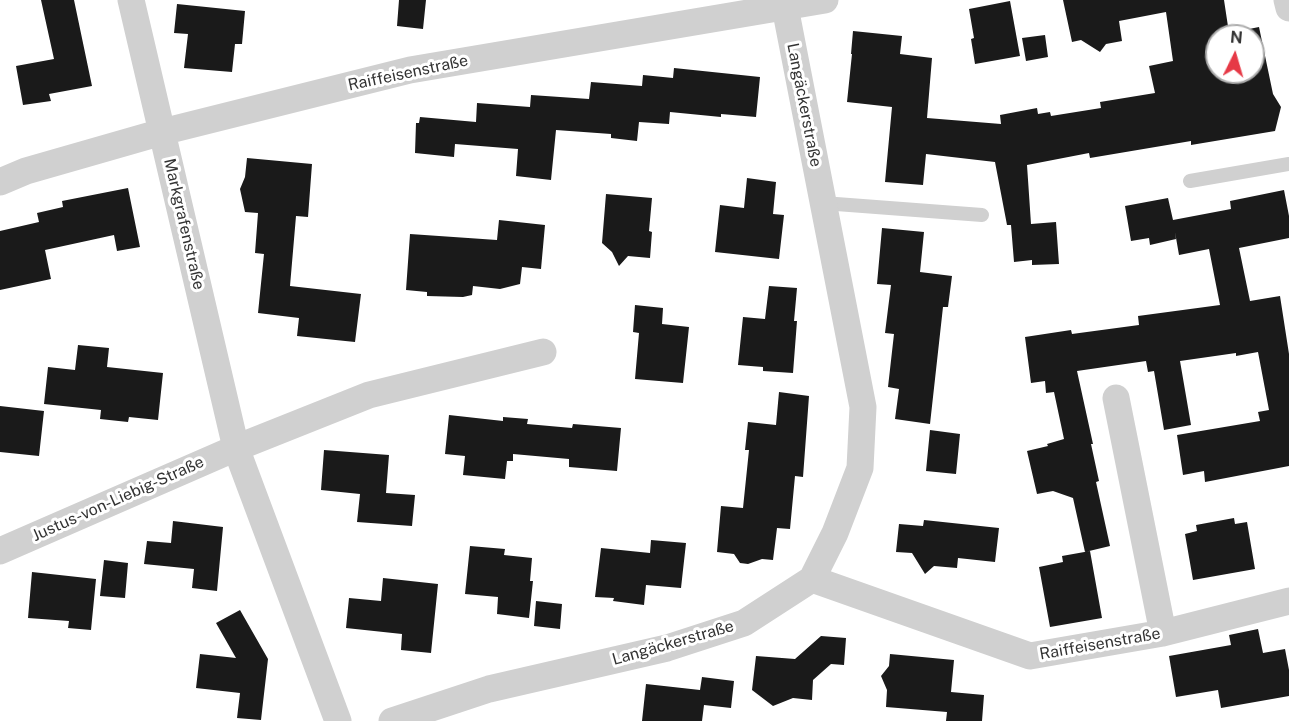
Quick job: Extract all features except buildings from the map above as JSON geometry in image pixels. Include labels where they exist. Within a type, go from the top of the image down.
[{"type":"street","name":"Markgrafenstraße","points":[[131,0],[236,448],[338,721]]},
{"type":"street","name":"Raiffeisenstraße","points":[[0,182],[26,171],[162,132],[410,70],[825,0]]},
{"type":"street","points":[[1287,0],[1289,8]]},
{"type":"street","name":"Langäckerstraße","points":[[392,721],[489,689],[667,648],[744,623],[812,579],[835,533],[860,468],[863,407],[785,7]]},
{"type":"street","points":[[236,448],[369,395],[543,352]]},
{"type":"street","points":[[1116,398],[1163,633]]},
{"type":"street","name":"Justus-von-Liebig-Straße","points":[[0,551],[236,448]]},
{"type":"street","name":"Raiffeisenstraße","points":[[812,579],[1030,656],[1163,633],[1289,601]]},
{"type":"lane","points":[[1190,181],[1289,164]]},
{"type":"lane","points":[[823,203],[982,215]]}]
